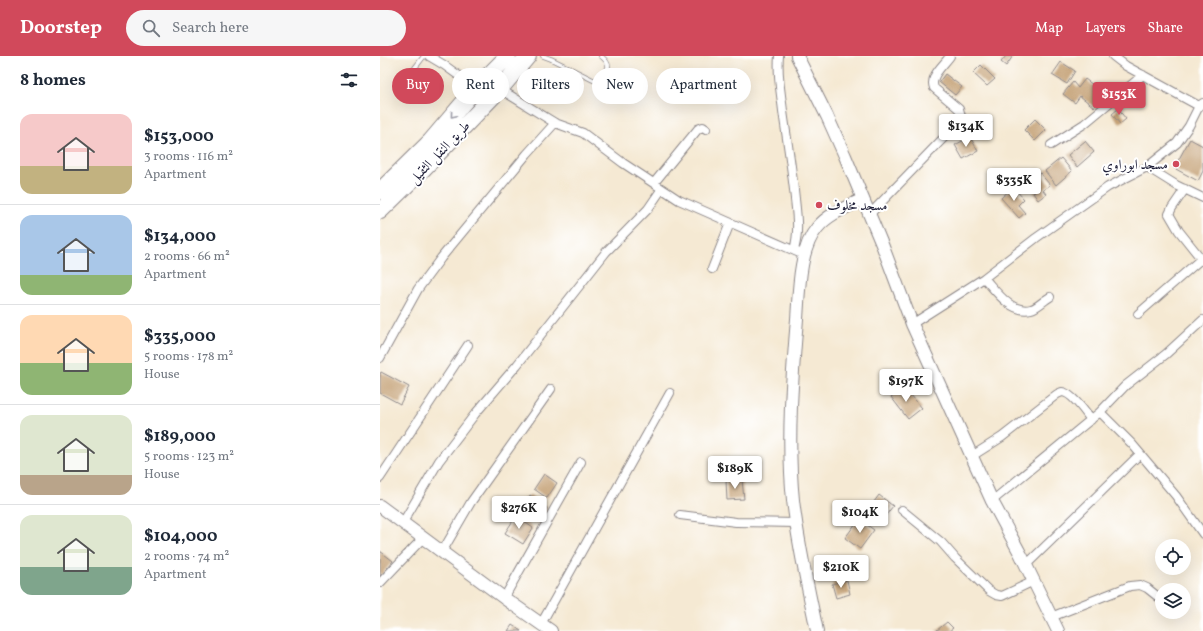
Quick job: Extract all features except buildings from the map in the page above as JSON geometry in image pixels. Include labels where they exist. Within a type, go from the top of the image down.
[{"type":"highway","name":"طريق النقل الثقيل","points":[[496,68],[508,56]]},
{"type":"highway","name":"طريق النقل الثقيل","points":[[509,78],[528,56]]},
{"type":"highway","name":"طريق النقل الثقيل","points":[[380,191],[430,142],[462,104]]},
{"type":"highway","name":"طريق النقل الثقيل","points":[[380,211],[486,104]]},
{"type":"street","points":[[429,56],[452,70]]},
{"type":"street","points":[[779,56],[778,68],[792,171],[799,253],[799,293],[790,409],[793,499],[796,523],[817,631]]},
{"type":"street","points":[[869,215],[957,124],[961,116],[959,110],[934,88],[932,84],[933,78],[950,56]]},
{"type":"street","points":[[912,324],[984,278],[1036,238],[1108,187],[1147,167],[1177,143],[1201,105],[1126,66],[1113,56]]},
{"type":"street","points":[[800,57],[863,199],[912,324],[992,501],[1026,565],[1058,631]]},
{"type":"street","points":[[1051,145],[1084,124],[1143,75]]},
{"type":"street","points":[[509,94],[556,123],[584,133],[623,163],[679,200],[799,253]]},
{"type":"street","points":[[380,358],[418,289],[441,258],[527,154],[556,123]]},
{"type":"street","points":[[654,183],[698,129],[702,127],[706,128]]},
{"type":"street","points":[[1147,167],[1185,190],[1203,198]]},
{"type":"street","points":[[402,524],[439,461],[475,414],[517,365],[606,252],[648,209],[662,190]]},
{"type":"street","points":[[1138,314],[1202,260],[1179,231],[1169,214],[1185,190]]},
{"type":"street","points":[[799,253],[810,241],[816,228],[833,214],[863,199]]},
{"type":"street","points":[[712,269],[730,223]]},
{"type":"street","points":[[984,278],[1006,302],[1018,309],[1032,309],[1050,296]]},
{"type":"street","points":[[992,501],[1091,420],[1125,386],[1166,354],[1203,320]]},
{"type":"street","points":[[380,478],[468,345]]},
{"type":"street","points":[[442,552],[471,502],[551,389]]},
{"type":"street","points":[[972,456],[1002,437],[1056,394],[1062,392],[1067,393],[1082,407],[1091,420]]},
{"type":"street","points":[[380,506],[402,524],[546,628],[670,393]]},
{"type":"street","points":[[1100,412],[1140,454],[1176,496],[1203,534]]},
{"type":"street","points":[[1026,565],[1140,454]]},
{"type":"street","points":[[504,598],[581,462]]},
{"type":"street","points":[[902,510],[941,542],[989,592],[1002,596],[1034,581]]},
{"type":"street","points":[[680,515],[736,522],[796,523]]},
{"type":"street","points":[[380,583],[423,538]]},
{"type":"street","points":[[1051,618],[1130,586],[1140,585],[1155,594]]},
{"type":"lane","points":[[415,68],[424,56]]},
{"type":"lane","points":[[543,56],[593,80],[600,79],[608,68],[609,65],[601,56]]},
{"type":"place","name":"مسجد ابوراوي","points":[[1176,164]]},
{"type":"place","name":"مسجد مخلوف","points":[[819,205]]}]
